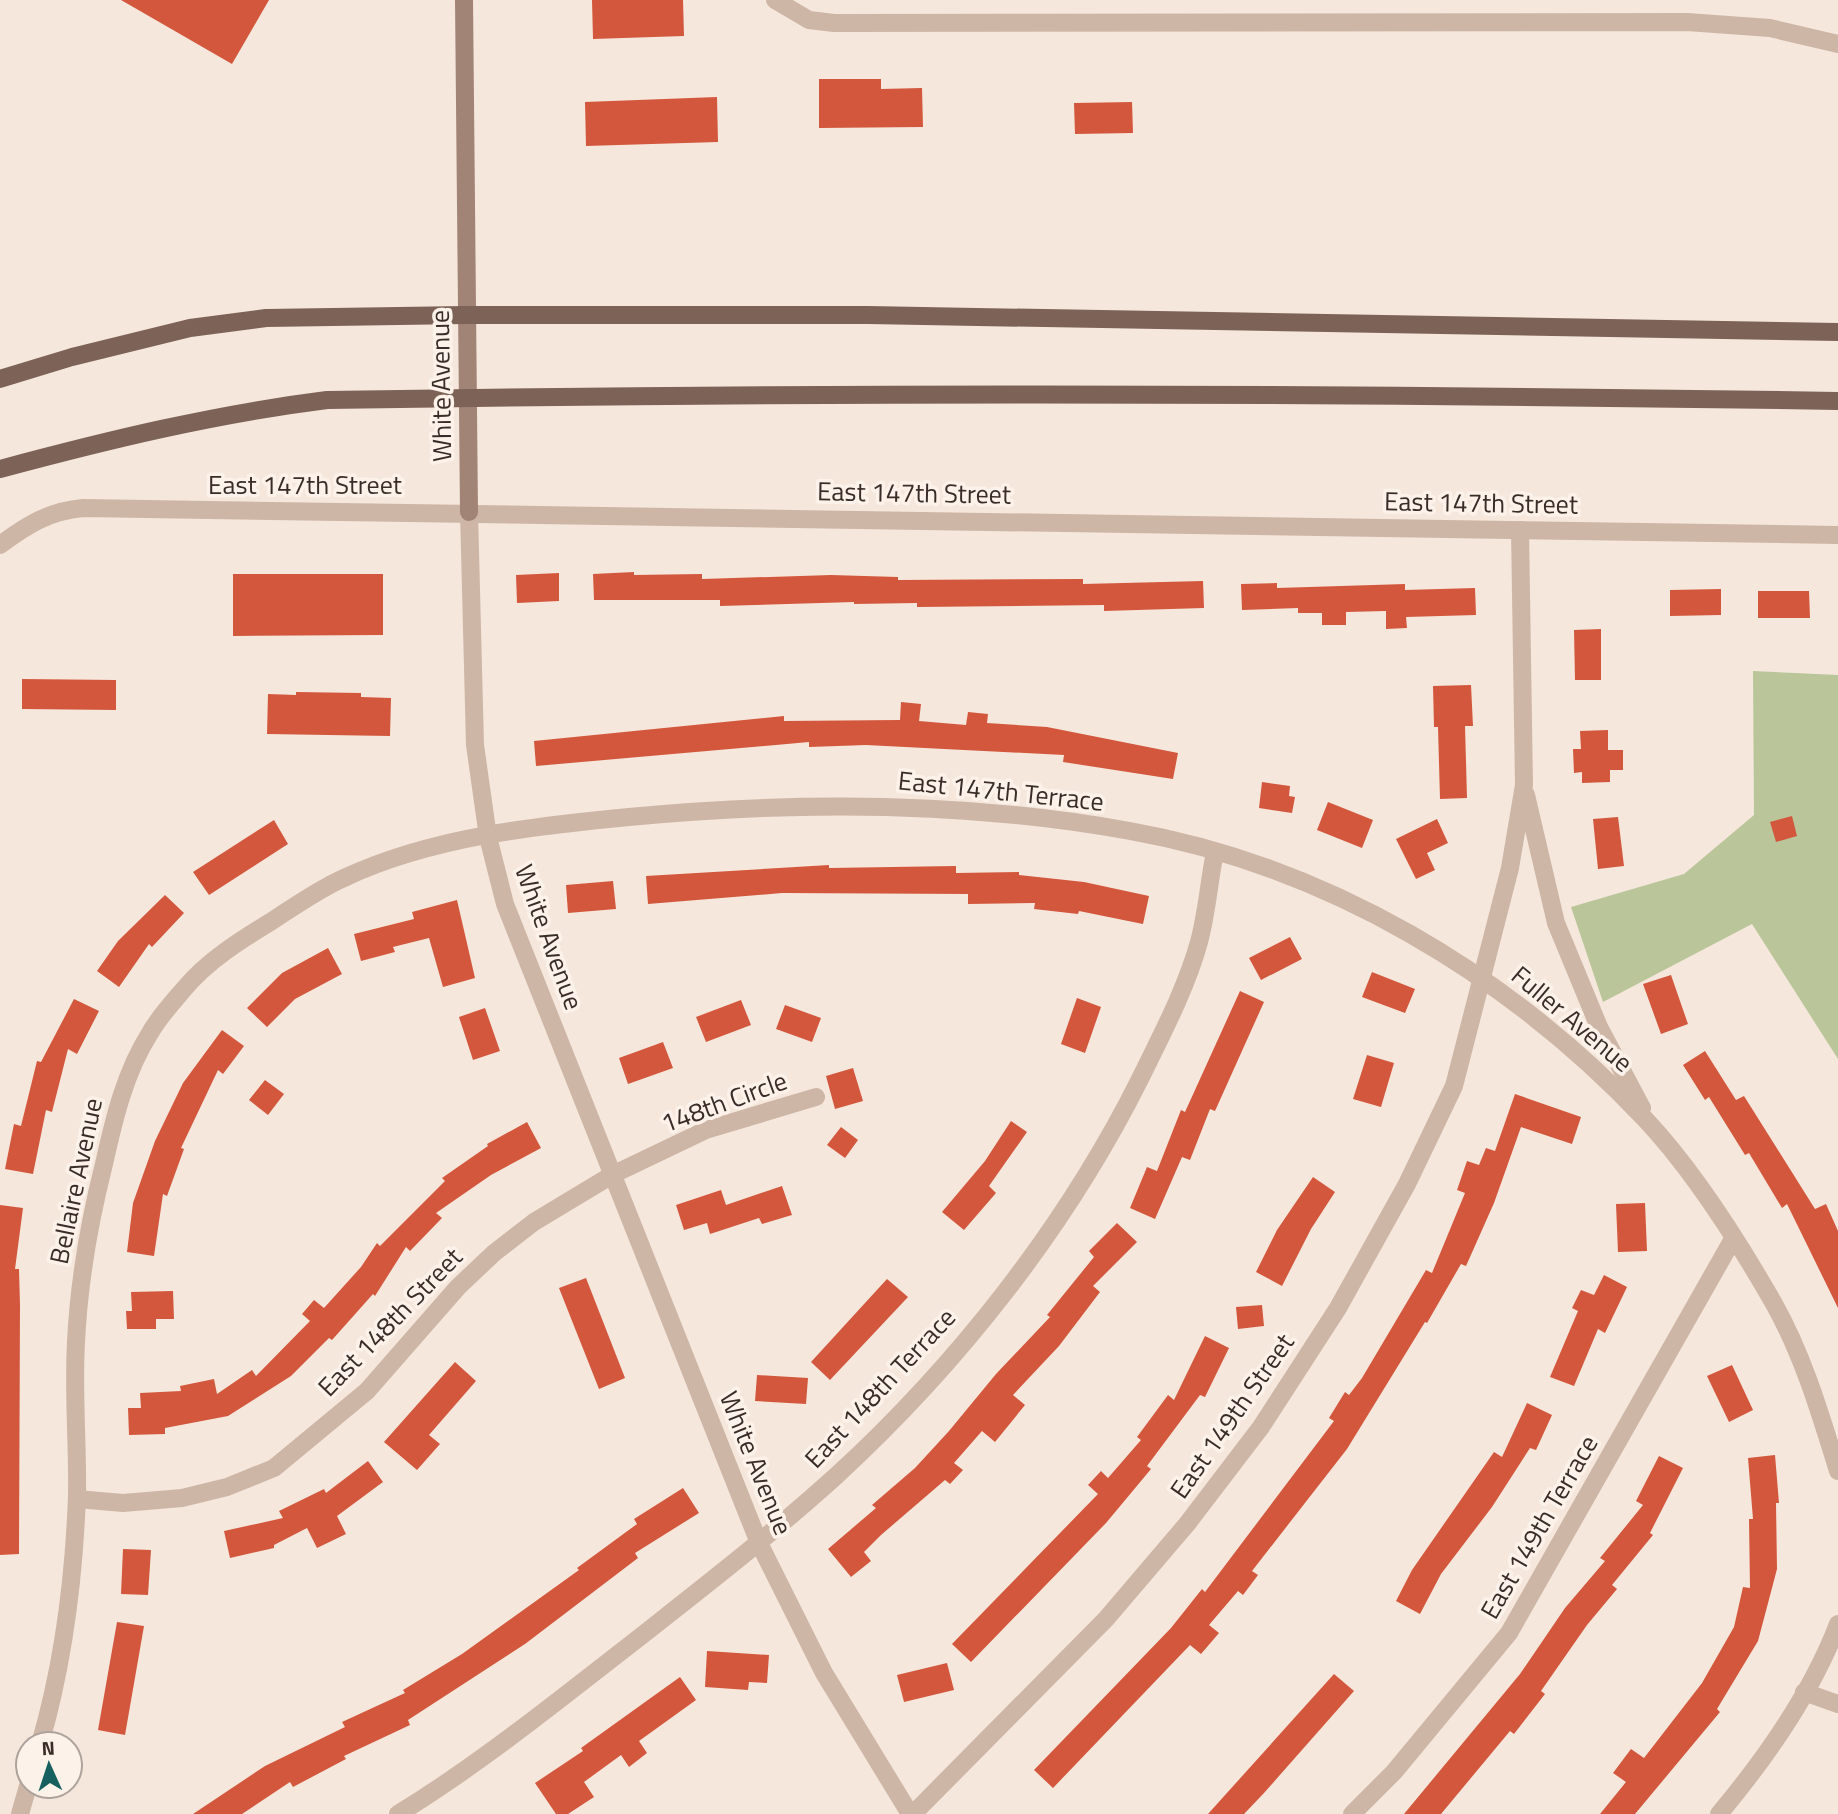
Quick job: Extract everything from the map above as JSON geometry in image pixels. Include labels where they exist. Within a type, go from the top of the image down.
[{"type":"main road","points":[[0,379],[72,357],[190,328],[266,318],[465,314],[855,315],[1838,332]]},
{"type":"main road","points":[[0,470],[109,439],[240,411],[327,400],[1473,396],[1838,401]]},
{"type":"street","name":"White Avenue","points":[[464,0],[465,314],[475,745],[488,837],[505,904],[759,1543],[824,1673],[912,1814]]},
{"type":"street","points":[[775,0],[810,20],[834,23],[1686,22],[1770,27],[1838,44]]},
{"type":"street","name":"East 147th Street","points":[[0,545],[25,526],[56,511],[83,508],[1838,535]]},
{"type":"street","name":"Fuller Avenue","points":[[1520,530],[1524,785],[1510,868],[1480,976],[1585,1060],[1650,1124]]},
{"type":"street","name":"Fuller Avenue","points":[[1524,785],[1556,923],[1599,1027],[1650,1124],[1733,1239],[1781,1319],[1814,1392],[1838,1471]]},
{"type":"street","name":"East 147th Terrace","points":[[488,837],[540,827],[696,811],[888,805],[990,813],[1135,831],[1266,867],[1331,893],[1423,941],[1480,976]]},
{"type":"street","name":"Bellaire Avenue","points":[[43,1730],[67,1615],[77,1499],[76,1344],[85,1242],[119,1099],[148,1035],[191,980],[246,936],[341,878],[394,859],[488,837]]},
{"type":"street","name":"East 148th Terrace","points":[[398,1814],[539,1716],[759,1543],[838,1473],[919,1391],[994,1304],[1069,1203],[1119,1120],[1163,1033],[1199,943],[1214,852]]},
{"type":"street","name":"East 149th Street","points":[[912,1814],[1106,1619],[1187,1524],[1261,1427],[1338,1308],[1407,1185],[1454,1086],[1480,976]]},
{"type":"street","name":"148th Circle","points":[[612,1175],[706,1130],[816,1097]]},
{"type":"street","name":"East 148th Street","points":[[77,1499],[124,1503],[182,1498],[227,1487],[274,1468],[367,1391],[458,1287],[494,1253],[534,1222],[612,1175]]},
{"type":"street","name":"East 149th Terrace","points":[[1352,1814],[1394,1772],[1509,1633],[1733,1239]]},
{"type":"street","points":[[1719,1814],[1738,1791],[1804,1692],[1838,1624]]},
{"type":"street","points":[[1804,1692],[1838,1704]]},
{"type":"green space","points":[[1753,671],[1838,675],[1838,1059],[1752,924],[1603,1002],[1571,907],[1684,874],[1754,815]]},
{"type":"building","points":[[121,0],[269,0],[232,64]]},
{"type":"building","points":[[592,0],[683,0],[684,36],[593,39]]},
{"type":"building","points":[[819,79],[881,79],[881,89],[922,88],[923,127],[819,128]]},
{"type":"building","points":[[717,97],[718,142],[586,146],[585,102]]},
{"type":"building","points":[[1132,102],[1133,133],[1075,134],[1074,103]]},
{"type":"building","points":[[634,572],[634,575],[702,574],[702,579],[831,575],[898,577],[898,580],[1083,579],[1083,584],[1203,581],[1204,608],[1104,611],[1104,605],[917,607],[917,603],[854,602],[720,606],[720,600],[594,600],[593,574]]},
{"type":"building","points":[[559,573],[559,601],[517,603],[516,575]]},
{"type":"building","points":[[233,574],[383,574],[383,635],[233,636]]},
{"type":"building","points":[[1277,583],[1277,588],[1405,584],[1405,590],[1475,588],[1476,615],[1406,617],[1407,628],[1386,629],[1386,611],[1346,612],[1346,625],[1322,625],[1322,613],[1298,613],[1298,608],[1242,610],[1241,584]]},
{"type":"building","points":[[1721,589],[1721,615],[1670,616],[1670,590]]},
{"type":"building","points":[[1758,591],[1809,591],[1810,618],[1758,618]]},
{"type":"building","points":[[1601,629],[1601,680],[1575,680],[1574,630]]},
{"type":"building","points":[[22,679],[116,680],[116,710],[22,709]]},
{"type":"building","points":[[1471,685],[1473,726],[1465,726],[1467,798],[1440,799],[1438,727],[1434,727],[1433,686]]},
{"type":"building","points":[[296,692],[361,693],[361,697],[391,698],[390,736],[267,734],[268,694],[296,695]]},
{"type":"building","points":[[901,702],[921,704],[919,721],[966,725],[968,712],[988,714],[987,723],[1047,727],[1178,753],[1173,779],[1063,762],[1064,755],[866,745],[809,747],[809,742],[536,766],[534,741],[784,716],[784,721],[900,720]]},
{"type":"building","points":[[1608,730],[1608,750],[1623,750],[1623,770],[1610,770],[1610,782],[1582,783],[1582,772],[1574,773],[1573,749],[1581,749],[1580,731]]},
{"type":"building","points":[[1262,782],[1290,786],[1289,796],[1295,797],[1292,813],[1259,808]]},
{"type":"building","points":[[1328,802],[1373,820],[1362,848],[1317,830]]},
{"type":"building","points":[[1792,816],[1797,836],[1776,842],[1770,822]]},
{"type":"building","points":[[1618,817],[1624,866],[1598,869],[1593,819]]},
{"type":"building","points":[[1437,819],[1448,843],[1427,853],[1435,870],[1416,879],[1396,839]]},
{"type":"building","points":[[274,820],[288,844],[209,895],[193,872]]},
{"type":"building","points":[[829,865],[829,868],[956,866],[956,873],[1019,872],[1019,875],[1084,882],[1149,896],[1143,924],[1079,911],[1078,914],[1034,909],[1035,903],[968,904],[968,894],[782,893],[648,904],[646,876]]},
{"type":"building","points":[[613,881],[616,909],[568,913],[566,885]]},
{"type":"building","points":[[165,895],[184,913],[152,947],[149,944],[119,987],[97,971],[118,941]]},
{"type":"building","points":[[457,900],[475,978],[443,987],[429,938],[393,947],[395,952],[361,961],[354,934],[414,919],[412,912]]},
{"type":"building","points":[[1290,937],[1302,959],[1261,980],[1249,958]]},
{"type":"building","points":[[328,948],[342,974],[295,999],[267,1027],[247,1008],[282,973]]},
{"type":"building","points":[[1372,972],[1415,989],[1405,1013],[1362,997]]},
{"type":"building","points":[[1671,975],[1688,1024],[1661,1034],[1643,984]]},
{"type":"building","points":[[1240,991],[1264,1002],[1215,1111],[1210,1109],[1190,1160],[1182,1157],[1155,1219],[1130,1208],[1147,1167],[1157,1171],[1181,1110],[1185,1112]]},
{"type":"building","points":[[1077,998],[1101,1007],[1085,1053],[1061,1044]]},
{"type":"building","points":[[74,999],[99,1011],[77,1054],[68,1049],[52,1112],[46,1110],[33,1174],[5,1169],[14,1124],[21,1126],[37,1061],[41,1062]]},
{"type":"building","points":[[741,1000],[751,1025],[706,1042],[696,1017]]},
{"type":"building","points":[[785,1005],[821,1018],[812,1042],[776,1029]]},
{"type":"building","points":[[485,1008],[500,1051],[473,1060],[459,1017]]},
{"type":"building","points":[[222,1030],[244,1046],[223,1074],[218,1070],[181,1148],[184,1149],[167,1196],[163,1194],[154,1256],[127,1252],[133,1203],[155,1141],[183,1083]]},
{"type":"building","points":[[663,1042],[673,1068],[628,1084],[619,1058]]},
{"type":"building","points":[[1705,1051],[1736,1100],[1744,1096],[1815,1209],[1826,1204],[1838,1231],[1838,1308],[1787,1204],[1782,1208],[1749,1153],[1745,1155],[1709,1097],[1705,1100],[1683,1065]]},
{"type":"building","points":[[1367,1055],[1394,1063],[1381,1107],[1353,1099]]},
{"type":"building","points":[[853,1068],[863,1101],[835,1109],[826,1076]]},
{"type":"building","points":[[265,1080],[284,1094],[268,1115],[249,1100]]},
{"type":"building","points":[[1515,1094],[1581,1117],[1572,1144],[1521,1127],[1494,1203],[1466,1266],[1461,1264],[1347,1449],[1252,1571],[1258,1575],[1243,1595],[1238,1591],[1209,1625],[1219,1633],[1201,1654],[1190,1645],[1053,1788],[1034,1770],[1171,1628],[1202,1589],[1205,1592],[1334,1421],[1329,1418],[1345,1392],[1349,1395],[1362,1378],[1426,1270],[1432,1273],[1465,1193],[1457,1190],[1467,1161],[1479,1165],[1486,1148],[1495,1151]]},
{"type":"building","points":[[1011,1121],[1027,1132],[989,1186],[996,1193],[964,1230],[942,1212],[985,1161]]},
{"type":"building","points":[[527,1122],[541,1148],[491,1175],[436,1213],[442,1218],[410,1251],[406,1247],[375,1296],[373,1294],[332,1340],[329,1338],[291,1376],[228,1416],[165,1428],[165,1434],[129,1435],[128,1408],[141,1408],[140,1393],[181,1391],[180,1386],[214,1379],[217,1394],[252,1370],[256,1376],[310,1321],[302,1314],[314,1300],[324,1308],[361,1267],[377,1243],[380,1246],[445,1181],[442,1178],[488,1146],[487,1144]]},
{"type":"building","points":[[841,1127],[858,1140],[845,1158],[827,1145]]},
{"type":"building","points":[[1313,1177],[1335,1192],[1311,1229],[1282,1286],[1256,1272],[1277,1230]]},
{"type":"building","points":[[782,1186],[792,1215],[762,1224],[759,1218],[710,1234],[707,1223],[684,1230],[676,1205],[721,1190],[726,1205]]},
{"type":"building","points":[[1645,1203],[1647,1251],[1618,1252],[1616,1204]]},
{"type":"building","points":[[0,1205],[23,1208],[15,1269],[19,1269],[20,1305],[19,1554],[0,1555]]},
{"type":"building","points":[[1117,1223],[1137,1242],[1093,1286],[1100,1292],[1059,1346],[1013,1395],[1025,1405],[995,1442],[982,1431],[954,1463],[963,1470],[950,1484],[945,1480],[881,1535],[864,1552],[871,1561],[851,1577],[828,1549],[876,1508],[872,1505],[915,1468],[949,1431],[996,1374],[1050,1317],[1047,1315],[1094,1257],[1089,1251]]},
{"type":"building","points":[[1604,1275],[1627,1287],[1605,1333],[1598,1329],[1574,1386],[1550,1377],[1578,1311],[1572,1308],[1581,1290],[1594,1295]]},
{"type":"building","points":[[586,1278],[625,1378],[599,1389],[559,1288]]},
{"type":"building","points":[[887,1279],[908,1297],[830,1380],[811,1362]]},
{"type":"building","points":[[173,1291],[174,1319],[156,1319],[156,1329],[127,1329],[126,1311],[132,1311],[131,1292]]},
{"type":"building","points":[[1262,1305],[1264,1326],[1238,1329],[1236,1307]]},
{"type":"building","points":[[1205,1336],[1229,1348],[1205,1397],[1200,1395],[1147,1466],[1151,1469],[1106,1523],[971,1662],[952,1644],[1098,1494],[1088,1485],[1101,1471],[1108,1478],[1141,1440],[1137,1437],[1168,1395],[1174,1400]]},
{"type":"building","points":[[455,1362],[476,1381],[429,1435],[440,1444],[417,1470],[384,1442]]},
{"type":"building","points":[[1732,1365],[1753,1410],[1729,1422],[1707,1376]]},
{"type":"building","points":[[757,1375],[808,1378],[806,1404],[755,1401]]},
{"type":"building","points":[[1527,1403],[1552,1415],[1536,1450],[1530,1448],[1492,1507],[1441,1574],[1420,1614],[1396,1601],[1412,1570],[1494,1452],[1502,1457]]},
{"type":"building","points":[[1775,1455],[1779,1503],[1776,1503],[1777,1569],[1758,1641],[1717,1709],[1720,1712],[1635,1814],[1600,1814],[1626,1782],[1613,1773],[1631,1749],[1644,1758],[1702,1683],[1734,1627],[1743,1587],[1750,1588],[1749,1519],[1753,1519],[1748,1458]]},
{"type":"building","points":[[1659,1456],[1683,1468],[1650,1533],[1653,1535],[1612,1585],[1617,1589],[1587,1625],[1541,1691],[1545,1694],[1514,1734],[1510,1731],[1441,1814],[1404,1814],[1520,1674],[1565,1608],[1605,1561],[1600,1558],[1643,1505],[1636,1501]]},
{"type":"building","points":[[368,1461],[383,1482],[337,1516],[346,1534],[317,1548],[307,1528],[274,1545],[274,1548],[230,1558],[224,1531],[283,1518],[279,1511],[324,1489],[326,1493]]},
{"type":"building","points":[[683,1488],[699,1513],[635,1553],[638,1558],[525,1644],[408,1720],[410,1725],[344,1756],[346,1759],[293,1787],[290,1782],[242,1814],[193,1814],[265,1766],[345,1727],[342,1722],[405,1693],[403,1690],[462,1654],[579,1570],[577,1568],[637,1524],[634,1519]]},
{"type":"building","points":[[123,1549],[151,1550],[148,1595],[121,1594]]},
{"type":"building","points":[[117,1622],[144,1626],[125,1735],[98,1730]]},
{"type":"building","points":[[707,1651],[769,1655],[767,1683],[749,1682],[748,1690],[705,1687]]},
{"type":"building","points":[[947,1663],[954,1690],[904,1702],[897,1675]]},
{"type":"building","points":[[1334,1674],[1354,1691],[1264,1793],[1244,1814],[1208,1814]]},
{"type":"building","points":[[680,1677],[696,1700],[639,1741],[647,1753],[629,1767],[621,1755],[584,1782],[594,1797],[568,1814],[556,1814],[535,1783],[583,1751],[581,1748]]}]
